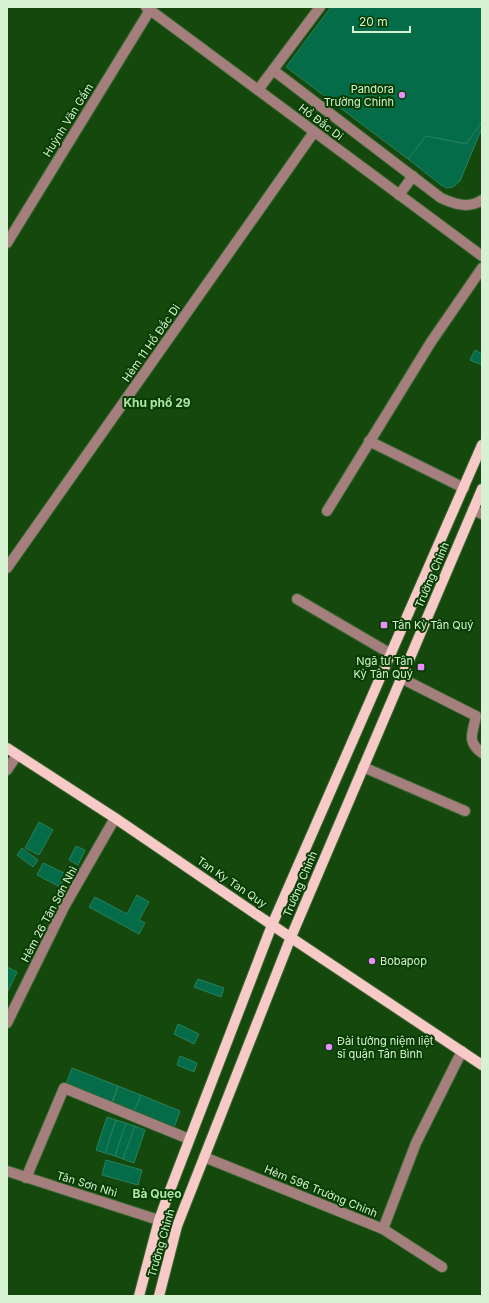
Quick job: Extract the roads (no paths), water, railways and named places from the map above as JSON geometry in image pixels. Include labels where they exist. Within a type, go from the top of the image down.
[{"type":"main road","name":"Trường Chinh","points":[[139,1296],[159,1220],[272,925],[482,445]]},
{"type":"main road","name":"Trường Chinh","points":[[159,1296],[177,1226],[291,937],[401,678],[477,512],[482,489]]},
{"type":"main road","name":"Tan Ky Tan Quy","points":[[7,748],[116,818],[272,925],[482,1065]]},
{"type":"street","points":[[258,90],[320,7]]},
{"type":"street","name":"Hồ Đắc Di","points":[[148,8],[482,256]]},
{"type":"street","name":"Huỳnh Văn Gấm","points":[[7,242],[148,8]]},
{"type":"street","points":[[273,70],[441,198],[453,203],[466,205],[482,200]]},
{"type":"street","name":"Hẻm 11 Hồ Đắc Di","points":[[7,568],[314,132]]},
{"type":"street","points":[[399,195],[413,176]]},
{"type":"street","points":[[327,511],[431,342],[482,268]]},
{"type":"street","points":[[369,441],[464,488]]},
{"type":"street","points":[[297,599],[391,654]]},
{"type":"street","points":[[401,678],[476,716],[472,740],[473,745],[482,753]]},
{"type":"street","points":[[7,770],[17,755]]},
{"type":"street","points":[[363,767],[465,811]]},
{"type":"street","name":"Hẻm 26 Tân Sơn Nhì","points":[[7,1023],[64,907],[116,818]]},
{"type":"street","name":"Hẻm 596 Trường Chinh","points":[[204,1157],[383,1229],[416,1143],[462,1051]]},
{"type":"street","points":[[26,1178],[64,1088],[189,1139]]},
{"type":"street","name":"Tân Sơn Nhì","points":[[7,1171],[177,1226]]},
{"type":"street","points":[[383,1229],[442,1267]]},
{"type":"place","name":"Pandora Trường Chinh","points":[[402,95]]},
{"type":"place","name":"Tân Kỳ Tân Quý","points":[[384,625]]},
{"type":"place","name":"Ngã tư Tân Kỳ Tân Quý","points":[[421,667]]},
{"type":"place","name":"Bobapop","points":[[372,961]]},
{"type":"place","name":"Đài tưởng niệm liệt sĩ quận Tân Bình","points":[[329,1047]]},
{"type":"district","name":"Khu phố 29","points":[[157,403]]},
{"type":"district","name":"Bà Quẹo","points":[[157,1194]]}]
